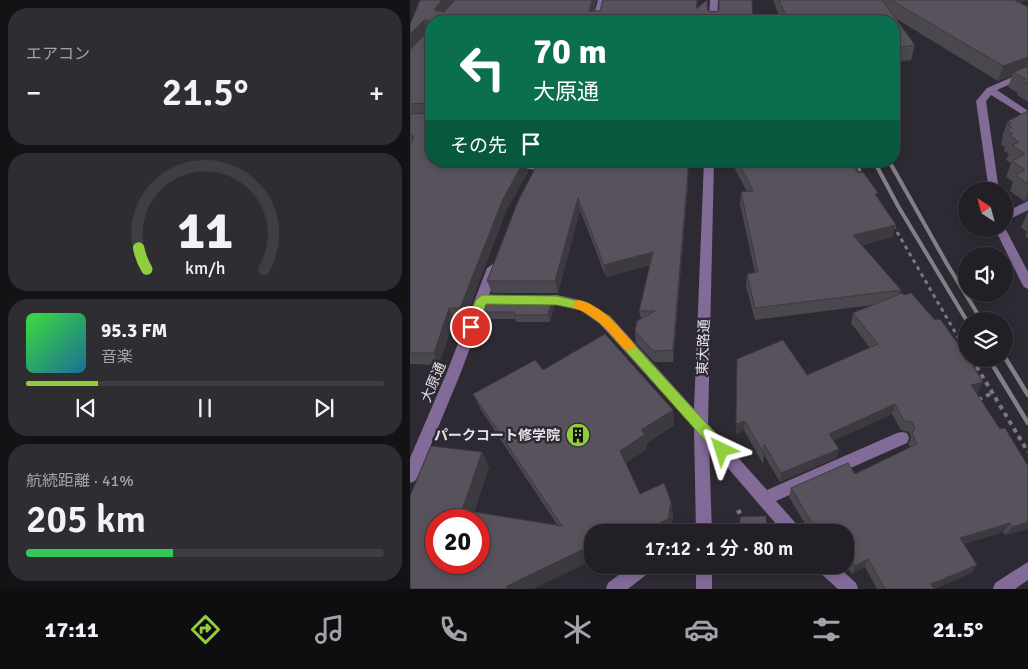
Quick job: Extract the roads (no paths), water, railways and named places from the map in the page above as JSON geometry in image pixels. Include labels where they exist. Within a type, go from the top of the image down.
[{"type":"street","points":[[598,15],[602,0]]},
{"type":"street","points":[[713,15],[714,0]]},
{"type":"street","points":[[993,182],[982,101],[990,90],[1028,73]]},
{"type":"street","points":[[990,90],[1028,115]]},
{"type":"street","points":[[530,182],[538,167]]},
{"type":"street","name":"東大路通","points":[[703,524],[700,426],[709,167]]},
{"type":"street","points":[[1013,214],[1028,206]]},
{"type":"street","points":[[1005,238],[1028,284]]},
{"type":"street","name":"大原通","points":[[410,476],[454,372],[498,256]]},
{"type":"street","points":[[482,300],[557,300],[584,306],[605,320],[786,524]]},
{"type":"street","points":[[764,499],[902,438]]},
{"type":"street","points":[[1001,589],[1028,570]]},
{"type":"street","points":[[614,589],[633,574]]},
{"type":"street","points":[[704,574],[704,589]]},
{"type":"street","points":[[834,574],[850,589]]},
{"type":"railway","points":[[877,167],[898,206],[962,312]]},
{"type":"railway","points":[[892,167],[976,312]]},
{"type":"railway","points":[[994,367],[1028,423]]},
{"type":"railway","points":[[1011,367],[1028,395]]},
{"type":"place","name":"パークコート修学院","points":[[578,435]]}]
